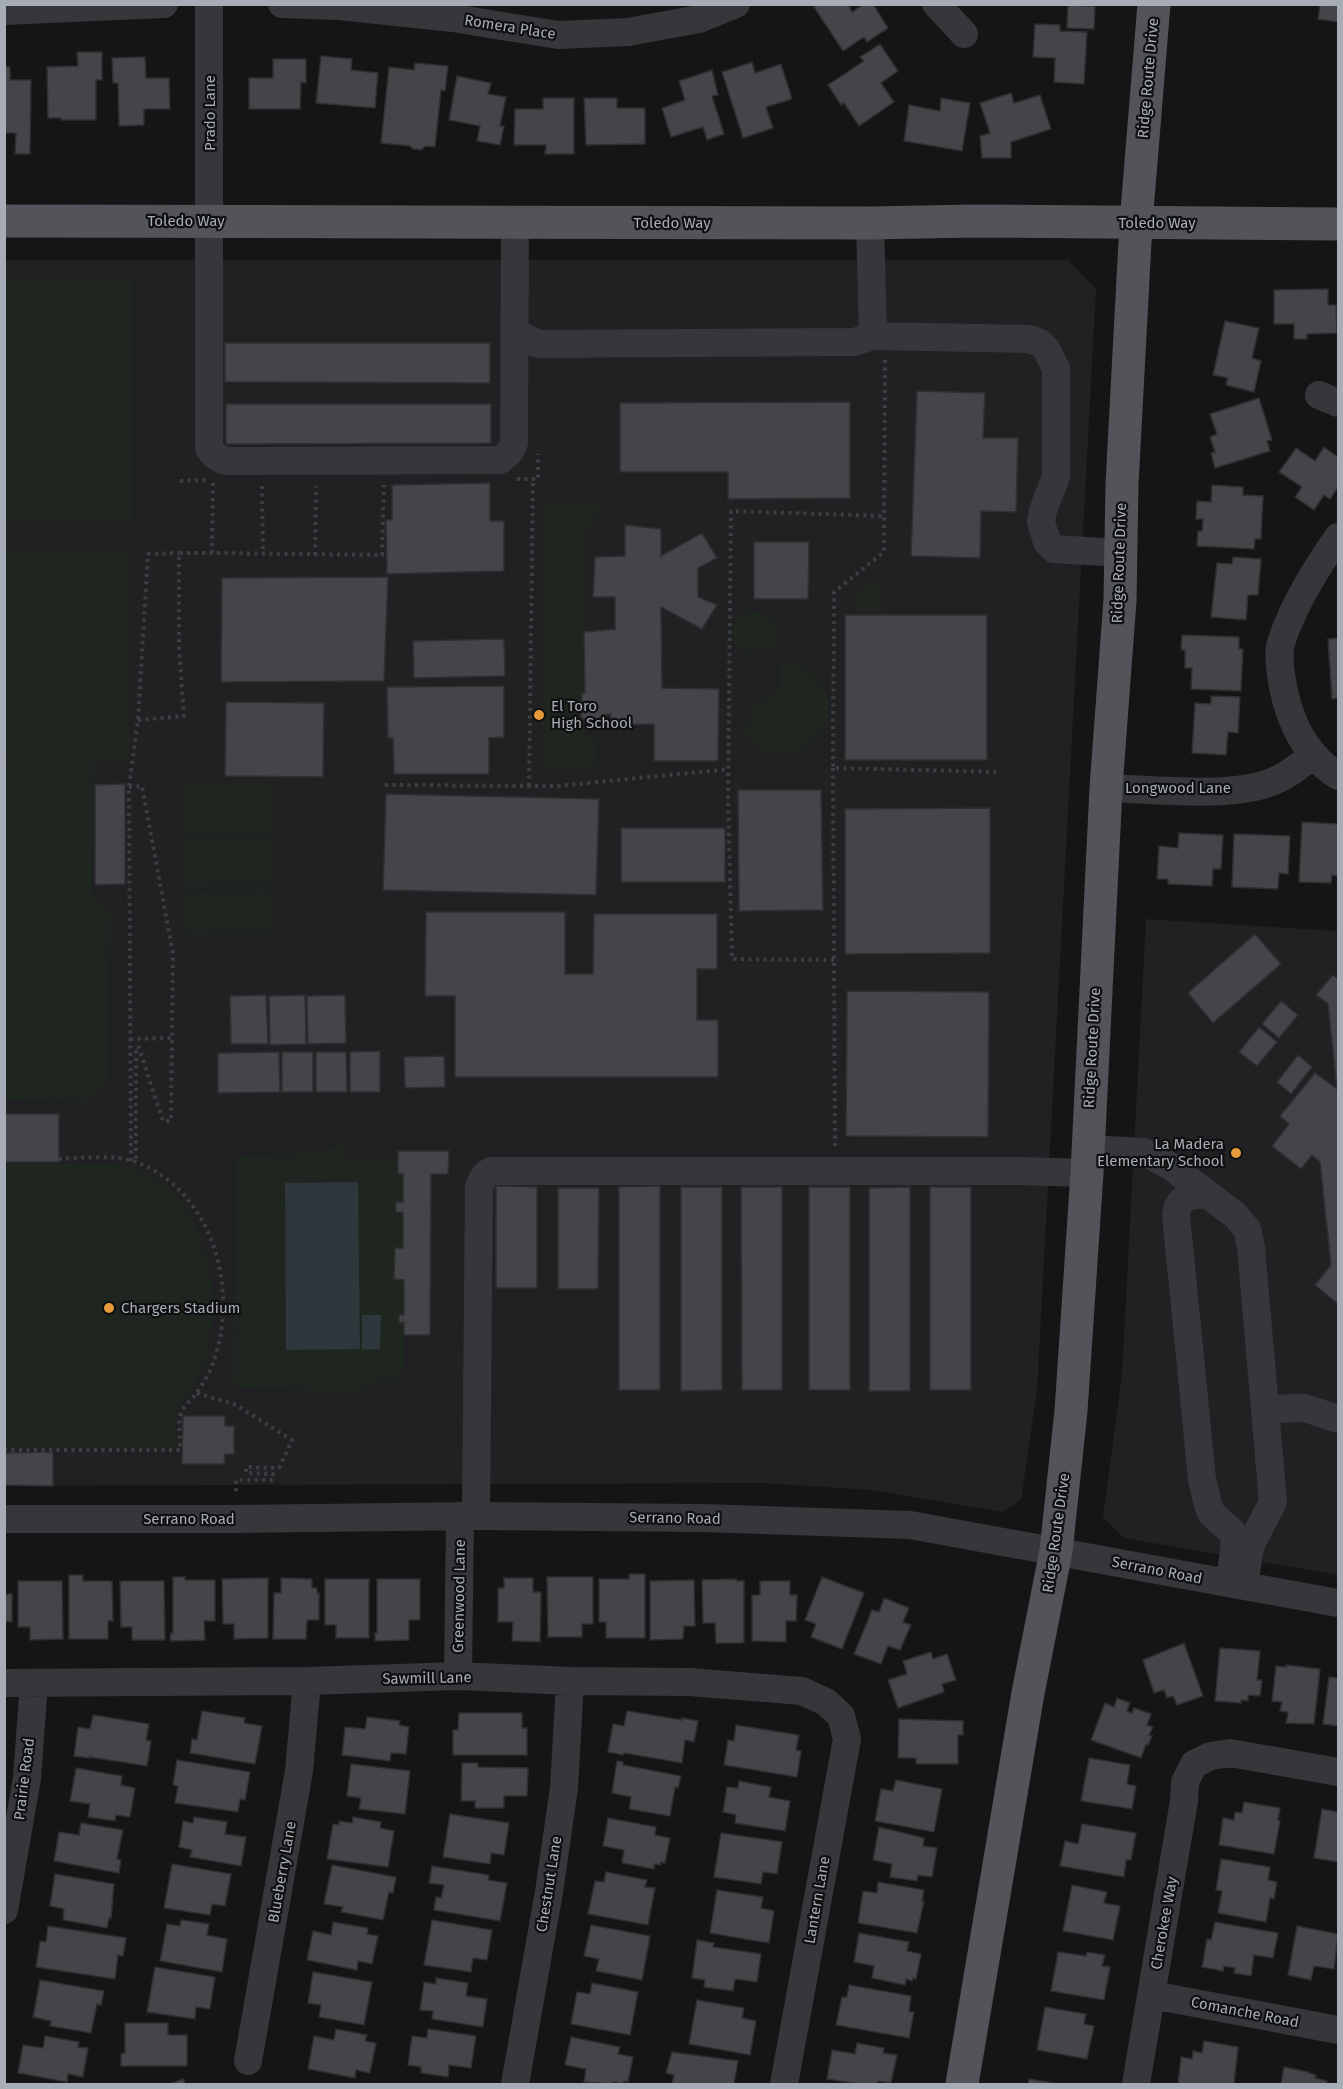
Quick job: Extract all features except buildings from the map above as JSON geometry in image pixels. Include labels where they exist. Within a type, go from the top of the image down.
[{"type":"main road","name":"Ridge Route Drive","points":[[962,2085],[1028,1693],[1056,1551],[1071,1411],[1087,1161],[1106,788],[1119,600],[1136,223],[1154,4]]},
{"type":"main road","name":"Toledo Way","points":[[4,221],[870,223],[974,221],[1338,224]]},
{"type":"street","points":[[4,11],[164,4]]},
{"type":"street","name":"Prado Lane","points":[[209,4],[209,448],[213,455]]},
{"type":"street","name":"Romera Place","points":[[282,4],[339,6],[453,18],[558,35],[628,32],[699,19],[736,4]]},
{"type":"street","points":[[936,4],[964,34]]},
{"type":"street","points":[[213,455],[225,461],[500,460],[512,451],[514,443],[515,222]]},
{"type":"street","points":[[870,223],[879,336]]},
{"type":"street","points":[[514,332],[538,344],[855,342],[879,336],[1029,339],[1040,343],[1047,350],[1056,369],[1056,477],[1043,510],[1041,522],[1044,536],[1054,549],[1120,553]]},
{"type":"street","points":[[1338,537],[1298,604],[1280,645],[1280,665],[1286,705],[1293,725],[1313,755],[1325,768],[1338,776]]},
{"type":"street","name":"Longwood Lane","points":[[1106,788],[1206,791],[1252,787],[1287,775],[1313,755]]},
{"type":"street","name":"Greenwood Lane","points":[[458,1676],[468,1516],[479,1186],[485,1175],[491,1171],[1019,1171],[1144,1152],[1172,1167],[1235,1215],[1247,1229],[1251,1247],[1274,1502],[1250,1546],[1237,1584]]},
{"type":"street","points":[[1207,1195],[1190,1195],[1181,1200],[1176,1215],[1202,1479],[1212,1514],[1232,1532],[1235,1541],[1237,1584]]},
{"type":"street","points":[[1265,1409],[1305,1408],[1338,1419]]},
{"type":"street","name":"Serrano Road","points":[[4,1519],[236,1520],[468,1516],[701,1518],[910,1525],[1338,1603]]},
{"type":"street","name":"Sawmill Lane","points":[[4,1683],[307,1681],[458,1676],[570,1681],[689,1682],[802,1691],[826,1702],[841,1716]]},
{"type":"street","name":"Blueberry Lane","points":[[248,2061],[299,1771],[307,1681]]},
{"type":"street","name":"Chestnut Lane","points":[[514,2085],[549,1892],[564,1788],[570,1681]]},
{"type":"street","name":"Prairie Road","points":[[4,1910],[27,1778],[34,1683]]},
{"type":"street","name":"Lantern Lane","points":[[784,2085],[847,1739],[841,1716]]},
{"type":"street","name":"Cherokee Way","points":[[1136,2085],[1184,1801],[1185,1782],[1194,1764],[1211,1756],[1230,1753],[1338,1772]]},
{"type":"street","name":"Comanche Road","points":[[1152,1995],[1338,2030]]},
{"type":"path","points":[[835,1171],[834,592],[884,552],[879,336]]},
{"type":"path","points":[[212,553],[213,455]]},
{"type":"path","points":[[261,461],[263,554]]},
{"type":"path","points":[[315,555],[317,461]]},
{"type":"path","points":[[133,1161],[129,787],[138,720],[148,554],[381,555],[384,461]]},
{"type":"path","points":[[530,786],[533,479]]},
{"type":"path","points":[[834,960],[732,959],[729,769],[731,511],[884,516]]},
{"type":"path","points":[[138,720],[184,716],[179,650],[179,553]]},
{"type":"path","points":[[834,768],[998,772]]},
{"type":"path","points":[[385,785],[557,786],[729,769]]},
{"type":"path","points":[[129,787],[142,786],[172,954],[171,1121],[163,1121],[140,1048],[136,1047],[133,1161]]},
{"type":"path","points":[[130,1039],[172,1038]]},
{"type":"path","points":[[4,1450],[180,1450],[181,1413],[197,1393],[213,1364],[220,1335],[224,1305],[222,1277],[216,1251],[206,1226],[181,1190],[167,1178],[133,1161],[104,1158],[59,1159]]},
{"type":"path","points":[[197,1393],[236,1405],[292,1440],[279,1468],[246,1467],[246,1473],[273,1474],[273,1480],[236,1480],[236,1520]]},
{"type":"shaded area","name":"El Toro High School","points":[[4,260],[1068,260],[1096,289],[1037,1391],[1021,1500],[1003,1512],[871,1490],[762,1483],[5,1486]]},
{"type":"shaded area","points":[[5,277],[133,277],[133,520],[5,520]]},
{"type":"shaded area","points":[[541,504],[604,504],[592,526],[583,526],[584,736],[597,737],[597,766],[542,767]]},
{"type":"shaded area","points":[[5,549],[125,551],[130,556],[129,759],[94,759],[92,892],[110,912],[109,1081],[87,1102],[5,1100],[4,761],[20,760],[5,759]]},
{"type":"shaded area","points":[[862,586],[882,586],[882,611],[856,611],[856,596]]},
{"type":"shaded area","points":[[749,612],[765,615],[775,624],[777,638],[768,652],[757,649],[742,653],[734,642],[734,624]]},
{"type":"shaded area","points":[[778,663],[801,667],[815,676],[828,699],[828,717],[821,732],[808,745],[792,752],[775,754],[758,747],[743,732],[756,702],[769,697],[780,683]]},
{"type":"shaded area","points":[[184,783],[270,784],[270,833],[184,833]]},
{"type":"shaded area","points":[[270,836],[270,885],[183,886],[183,837]]},
{"type":"shaded area","points":[[270,890],[270,933],[185,934],[184,891]]},
{"type":"shaded area","name":"La Madera Elementary School","points":[[1146,919],[1338,931],[1338,1575],[1124,1538],[1103,1517],[1122,1374]]},
{"type":"shaded area","points":[[344,1145],[347,1161],[398,1160],[398,1174],[403,1174],[403,1202],[396,1202],[396,1212],[403,1212],[403,1248],[395,1248],[394,1279],[404,1280],[404,1315],[399,1315],[399,1322],[404,1322],[404,1369],[399,1370],[399,1381],[373,1381],[373,1388],[358,1391],[234,1388],[235,1156],[302,1154]]},
{"type":"shaded area","name":"Chargers Stadium","points":[[5,1164],[115,1164],[146,1174],[166,1187],[183,1204],[204,1248],[213,1297],[208,1350],[197,1380],[180,1405],[177,1414],[177,1447],[5,1447]]},
{"type":"shaded area","points":[[358,1182],[360,1349],[286,1350],[285,1183]]},
{"type":"shaded area","points":[[362,1315],[381,1315],[380,1349],[362,1350]]},
{"type":"place","name":"El Toro High School","points":[[539,715]]},
{"type":"place","name":"La Madera Elementary School","points":[[1236,1153]]},
{"type":"place","name":"Chargers Stadium","points":[[109,1308]]}]
